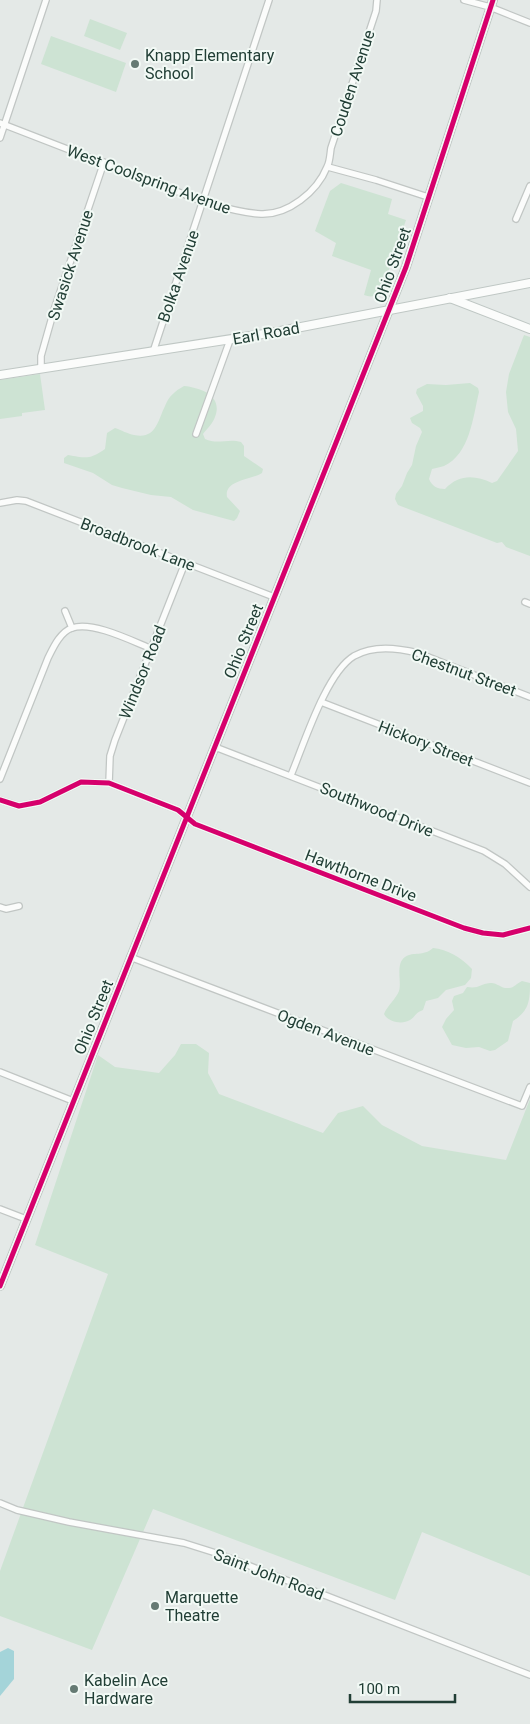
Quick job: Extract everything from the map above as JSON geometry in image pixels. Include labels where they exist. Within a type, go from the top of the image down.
[{"type":"street","points":[[0,138],[2,124],[46,0]]},
{"type":"street","name":"Bolka Avenue","points":[[153,352],[269,0]]},
{"type":"street","name":"Couden Avenue","points":[[328,167],[331,148],[376,11],[377,0]]},
{"type":"street","points":[[464,0],[491,4],[530,23]]},
{"type":"street","name":"Ohio Street","points":[[0,1286],[406,267],[491,4]]},
{"type":"street","name":"West Coolspring Avenue","points":[[2,124],[204,202],[238,211],[262,214],[285,210],[305,196],[318,183],[328,167]]},
{"type":"street","name":"Swasick Avenue","points":[[41,369],[41,356],[54,310],[104,162]]},
{"type":"street","points":[[328,167],[428,197]]},
{"type":"street","points":[[516,219],[530,186]]},
{"type":"street","name":"Earl Road","points":[[0,375],[230,340],[530,283]]},
{"type":"street","points":[[450,298],[530,329]]},
{"type":"street","points":[[196,434],[230,340]]},
{"type":"street","name":"Broadbrook Lane","points":[[0,503],[17,500],[26,501],[274,597]]},
{"type":"street","name":"Windsor Road","points":[[109,783],[110,756],[115,740],[185,563]]},
{"type":"street","points":[[64,611],[72,628]]},
{"type":"street","points":[[0,779],[54,646],[59,639],[72,628],[86,627],[101,629],[152,648]]},
{"type":"street","name":"Chestnut Street","points":[[291,775],[321,702],[335,676],[344,664],[354,656],[377,648],[400,649],[418,653],[530,697]]},
{"type":"street","name":"Hickory Street","points":[[321,702],[530,783]]},
{"type":"street","name":"Southwood Drive","points":[[215,746],[484,851],[505,864],[530,886]]},
{"type":"street","name":"Hawthorne Drive","points":[[0,800],[19,806],[40,802],[81,782],[109,783],[178,810],[195,824],[464,928],[482,933],[503,935],[530,928]]},
{"type":"street","points":[[0,907],[6,909],[19,906]]},
{"type":"street","name":"Ogden Avenue","points":[[130,957],[522,1106],[530,1087]]},
{"type":"street","points":[[0,1072],[73,1101]]},
{"type":"street","points":[[0,1209],[26,1219]]},
{"type":"street","name":"Saint John Road","points":[[0,1503],[17,1510],[69,1522],[184,1543],[219,1554],[530,1675]]},
{"type":"green space","points":[[90,19],[127,33],[120,50],[84,36]]},
{"type":"green space","points":[[51,36],[126,63],[116,92],[41,64]]},
{"type":"green space","points":[[341,183],[392,199],[388,214],[406,220],[382,290],[374,296],[364,295],[371,270],[332,256],[336,243],[315,231],[330,191]]},
{"type":"green space","points":[[524,335],[530,337],[530,556],[506,547],[502,542],[497,543],[398,505],[395,499],[412,465],[416,446],[422,432],[420,428],[412,423],[410,418],[423,411],[423,406],[416,393],[417,389],[427,384],[470,383],[478,388],[479,392],[465,444],[453,460],[444,466],[432,469],[429,479],[432,484],[437,488],[445,489],[450,484],[467,477],[479,478],[492,483],[497,481],[518,451],[516,429],[508,412],[506,392],[509,374]]},
{"type":"green space","points":[[40,374],[45,410],[22,413],[22,416],[0,419],[0,380]]},
{"type":"green space","points":[[184,386],[204,391],[213,398],[216,404],[217,410],[214,419],[203,434],[205,439],[210,441],[241,442],[244,446],[244,456],[263,469],[262,473],[239,481],[227,491],[227,497],[240,511],[234,521],[193,510],[171,497],[151,495],[112,485],[93,473],[64,463],[64,458],[68,455],[87,457],[105,449],[107,433],[115,428],[141,436],[152,432],[168,399]]},
{"type":"green space","points":[[433,948],[449,952],[464,961],[472,969],[471,978],[465,985],[446,990],[438,998],[426,1001],[423,1010],[407,1022],[392,1021],[384,1014],[399,991],[399,968],[402,960],[408,955],[426,952]]},
{"type":"green space","points":[[522,981],[530,983],[528,1005],[513,1021],[508,1041],[495,1050],[490,1051],[479,1047],[466,1048],[452,1045],[442,1027],[454,1010],[452,1001],[454,996],[463,993],[467,987],[492,983],[509,988]]},
{"type":"green space","points":[[181,1044],[196,1044],[209,1053],[208,1073],[219,1094],[323,1133],[338,1113],[363,1106],[382,1125],[422,1146],[506,1160],[530,1099],[530,1576],[422,1532],[395,1600],[153,1509],[92,1650],[0,1616],[0,1571],[108,1274],[35,1245],[98,1055],[115,1067],[159,1073],[175,1055]]},
{"type":"water","points":[[8,1648],[14,1651],[14,1679],[0,1696],[0,1652]]},
{"type":"cycle path","points":[[0,1286],[406,267],[493,0]]},
{"type":"cycle path","points":[[0,800],[19,806],[40,802],[81,782],[109,783],[178,810],[195,824],[464,928],[483,933],[503,935],[530,928]]},
{"type":"place","name":"Knapp Elementary School","points":[[135,64]]},
{"type":"place","name":"Marquette Theatre","points":[[155,1606]]},
{"type":"place","name":"Kabelin Ace Hardware","points":[[74,1689]]}]
